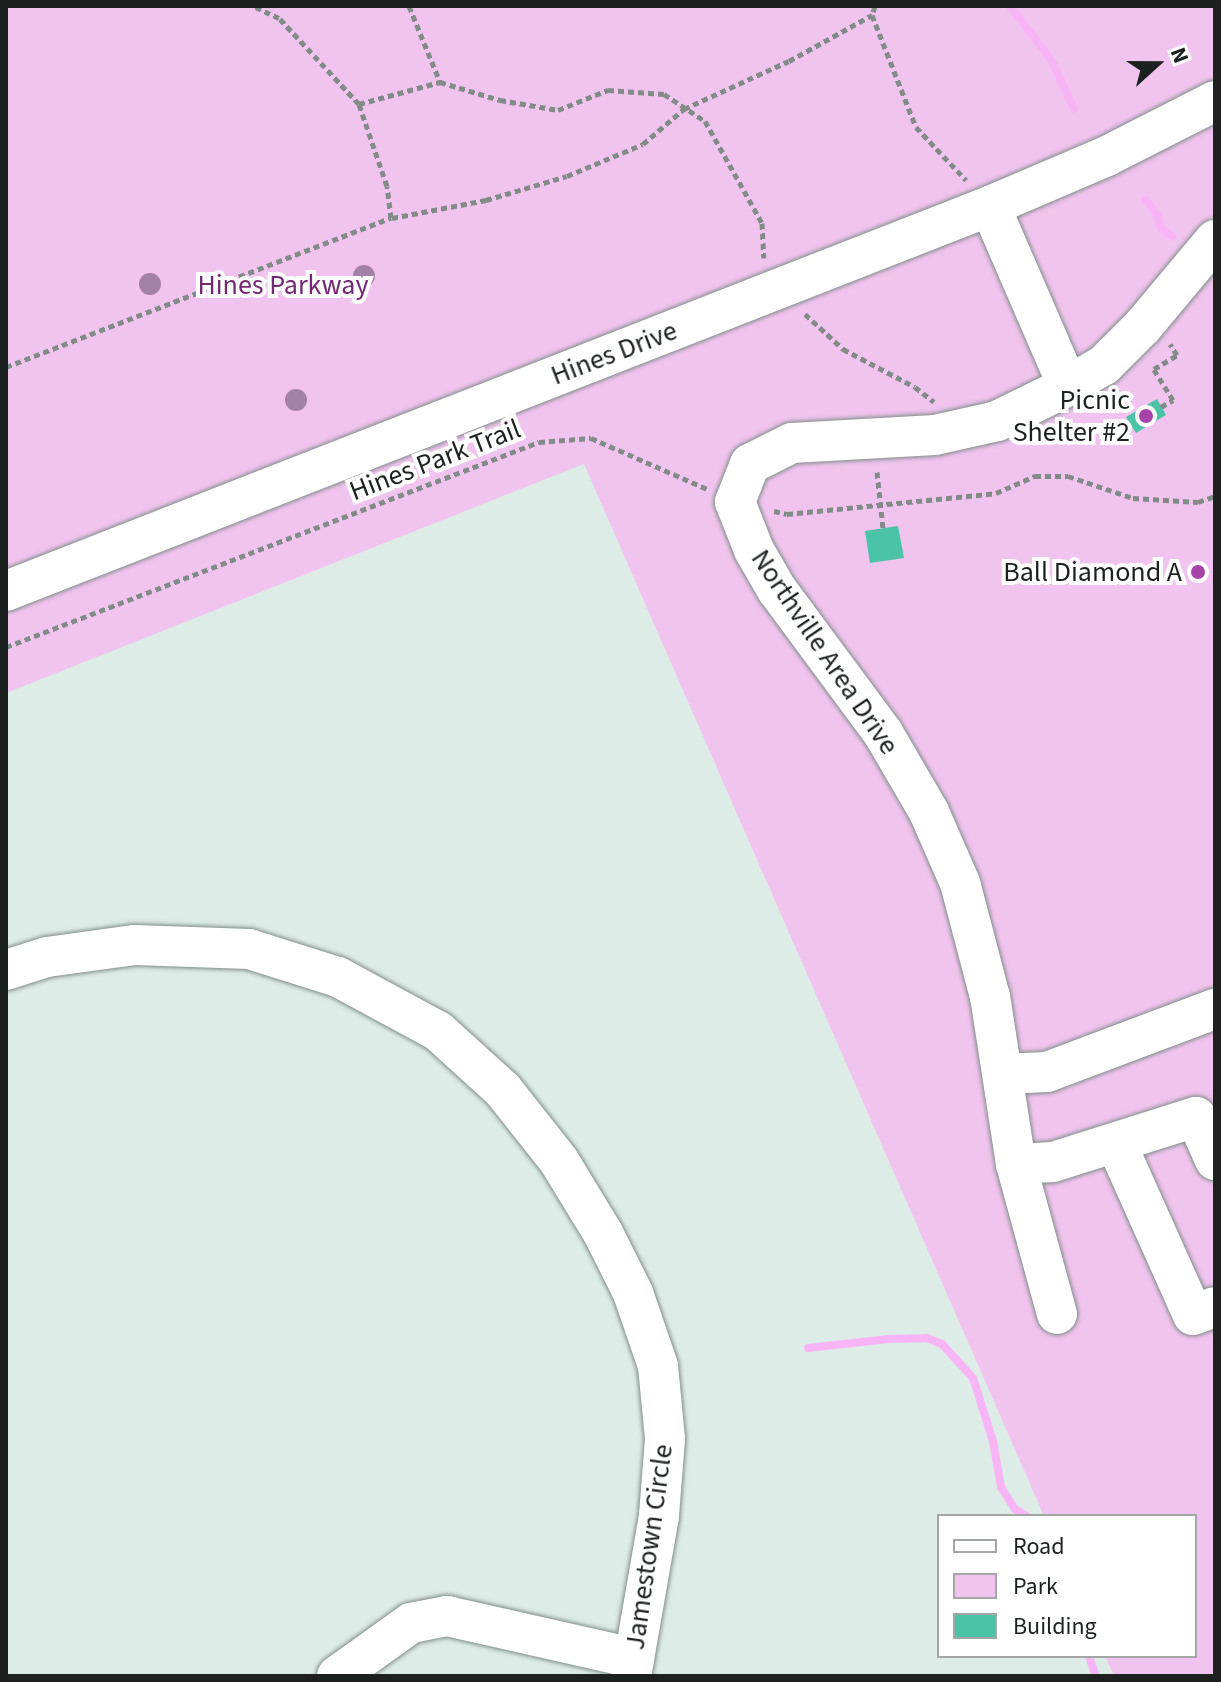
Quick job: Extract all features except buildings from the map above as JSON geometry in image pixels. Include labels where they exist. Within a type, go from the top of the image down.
[{"type":"street","name":"Hines Drive","points":[[6,591],[990,206],[1107,156],[1215,101]]},
{"type":"street","points":[[990,206],[1068,386]]},
{"type":"street","points":[[735,502],[750,464],[768,452],[792,443],[935,435],[997,421],[1068,386],[1104,365],[1151,317],[1215,240]]},
{"type":"street","name":"Northville Area Drive","points":[[735,502],[754,550],[777,590],[883,733],[929,812],[960,883],[975,935],[1003,1074],[1016,1164],[1057,1314]]},
{"type":"street","name":"Jamestown Circle","points":[[6,970],[47,957],[135,945],[249,949],[338,977],[438,1031],[503,1090],[559,1161],[603,1233],[633,1293],[658,1366],[665,1439],[662,1485],[633,1667]]},
{"type":"street","points":[[1003,1074],[1047,1072],[1215,1009]]},
{"type":"street","points":[[1016,1164],[1053,1162],[1196,1117],[1215,1160]]},
{"type":"street","points":[[1099,1148],[1193,1315],[1215,1307]]},
{"type":"street","points":[[337,1676],[411,1623],[447,1616],[633,1667]]},
{"type":"path","points":[[253,6],[279,18],[359,104],[387,186],[391,218]]},
{"type":"path","points":[[409,6],[440,82]]},
{"type":"path","points":[[875,6],[872,15],[916,127],[990,206]]},
{"type":"path","points":[[6,367],[391,218],[486,200],[567,176],[643,144],[684,109],[789,61],[872,15]]},
{"type":"path","points":[[359,104],[440,82],[500,100],[558,110],[608,90],[664,94],[705,121],[762,223],[761,253],[778,289],[843,349],[915,387],[967,427]]},
{"type":"path","points":[[1151,317],[1177,355],[1154,369],[1173,400],[1161,407]]},
{"type":"path","name":"Hines Park Trail","points":[[6,647],[539,442],[591,438],[735,502],[787,514],[996,493],[1035,476],[1068,476],[1133,498],[1198,502],[1215,496]]},
{"type":"path","points":[[872,439],[883,528]]},
{"type":"green space","name":"Hines Parkway","points":[[6,6],[1215,6],[1215,1676],[1114,1676],[1106,1658],[1197,1658],[1197,1514],[1043,1514],[584,464],[6,693]]},
{"type":"waterway","points":[[1010,6],[1052,61],[1074,109]]},
{"type":"waterway","points":[[1146,200],[1157,214],[1161,228],[1172,236]]},
{"type":"waterway","points":[[808,1348],[888,1339],[927,1338],[942,1344],[973,1378],[993,1441],[1001,1487],[1015,1509],[1023,1514]]},
{"type":"waterway","points":[[1090,1658],[1096,1676]]},
{"type":"place","name":"Picnic Shelter #2","points":[[1146,416]]},
{"type":"place","name":"Ball Diamond A","points":[[1198,572]]}]
